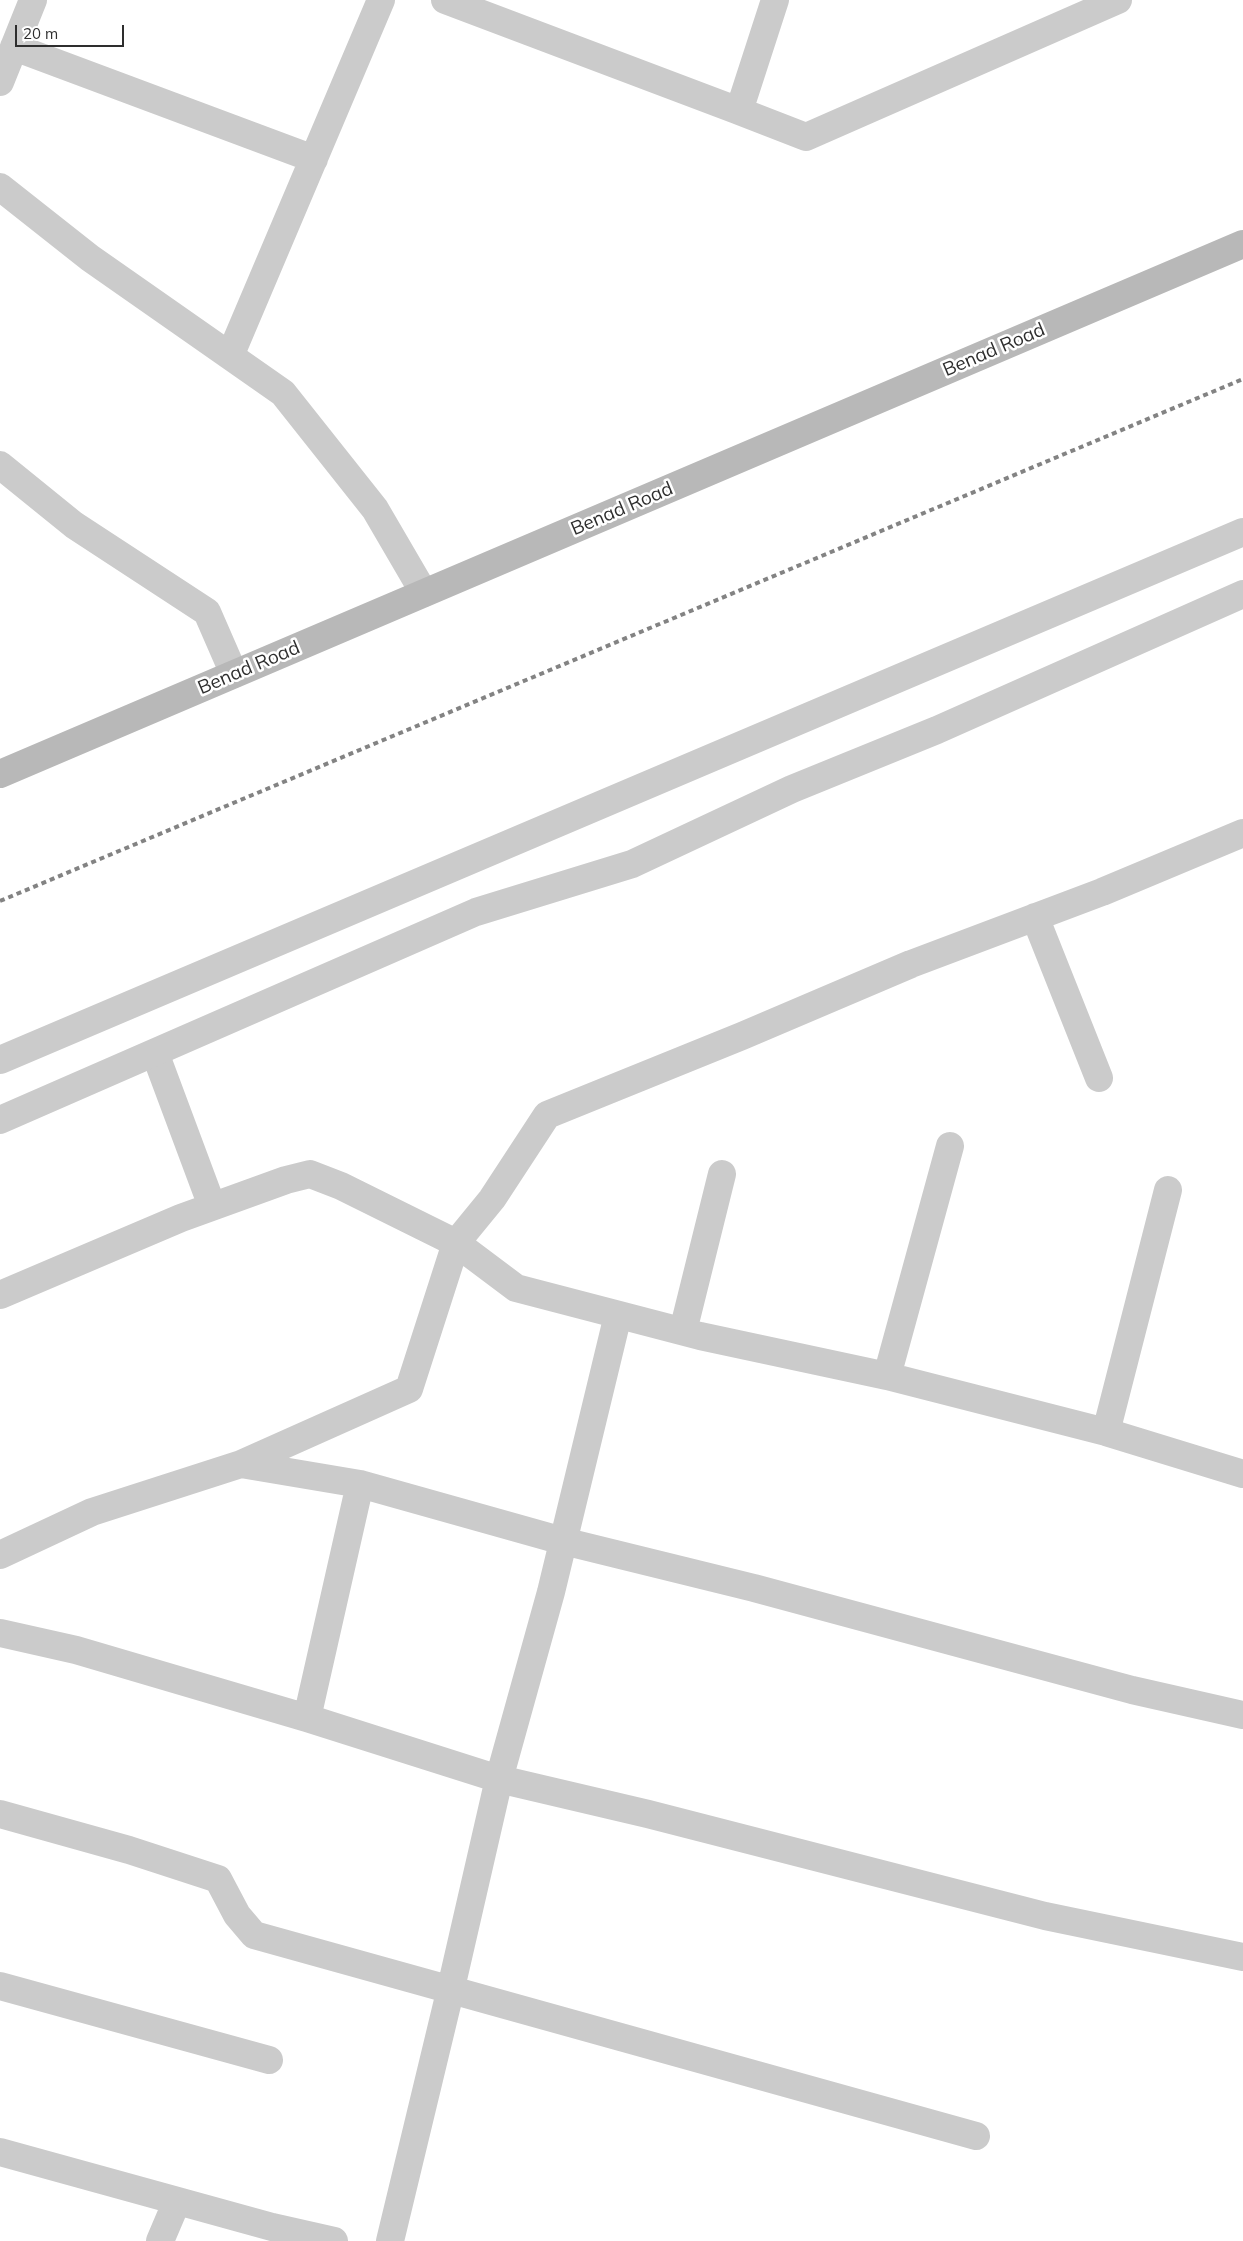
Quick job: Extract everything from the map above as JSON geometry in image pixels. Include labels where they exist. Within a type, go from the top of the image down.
[{"type":"main road","name":"Benad Road","points":[[0,774],[1243,244]]},
{"type":"street","points":[[0,82],[33,0]]},
{"type":"street","points":[[230,356],[381,0]]},
{"type":"street","points":[[445,0],[806,137],[1118,0]]},
{"type":"street","points":[[739,111],[775,0]]},
{"type":"street","points":[[14,47],[314,159]]},
{"type":"street","points":[[0,187],[90,258],[283,394],[375,509],[424,593]]},
{"type":"street","points":[[0,465],[74,525],[207,612],[234,674]]},
{"type":"street","points":[[0,1060],[1243,532]]},
{"type":"street","points":[[0,1120],[476,912],[632,864],[792,789],[937,730],[1243,594]]},
{"type":"street","points":[[0,1555],[92,1512],[241,1464],[409,1389],[456,1243],[492,1200],[547,1114],[742,1036],[911,964],[1102,892],[1243,833]]},
{"type":"street","points":[[1035,917],[1099,1078]]},
{"type":"street","points":[[154,1053],[212,1206]]},
{"type":"street","points":[[887,1376],[950,1146]]},
{"type":"street","points":[[0,1295],[212,1206],[310,1174],[341,1186],[456,1243],[516,1288],[683,1331],[887,1376],[1106,1432],[1243,1474]]},
{"type":"street","points":[[683,1331],[722,1174]]},
{"type":"street","points":[[1106,1432],[1168,1190]]},
{"type":"street","points":[[390,2241],[499,1779],[563,1540],[618,1315]]},
{"type":"street","points":[[241,1464],[360,1484],[563,1540],[773,1593],[1132,1690],[1243,1715]]},
{"type":"street","points":[[307,1718],[360,1484]]},
{"type":"street","points":[[0,1633],[76,1650],[307,1718],[499,1779],[648,1814],[1045,1916],[1243,1957]]},
{"type":"street","points":[[0,1814],[129,1850],[218,1879],[238,1914],[254,1935],[451,1988],[976,2136]]},
{"type":"street","points":[[0,1986],[268,2060]]},
{"type":"street","points":[[0,2152],[272,2227],[334,2241]]},
{"type":"street","points":[[160,2241],[177,2200]]},
{"type":"railway","points":[[0,901],[1243,379]]}]
